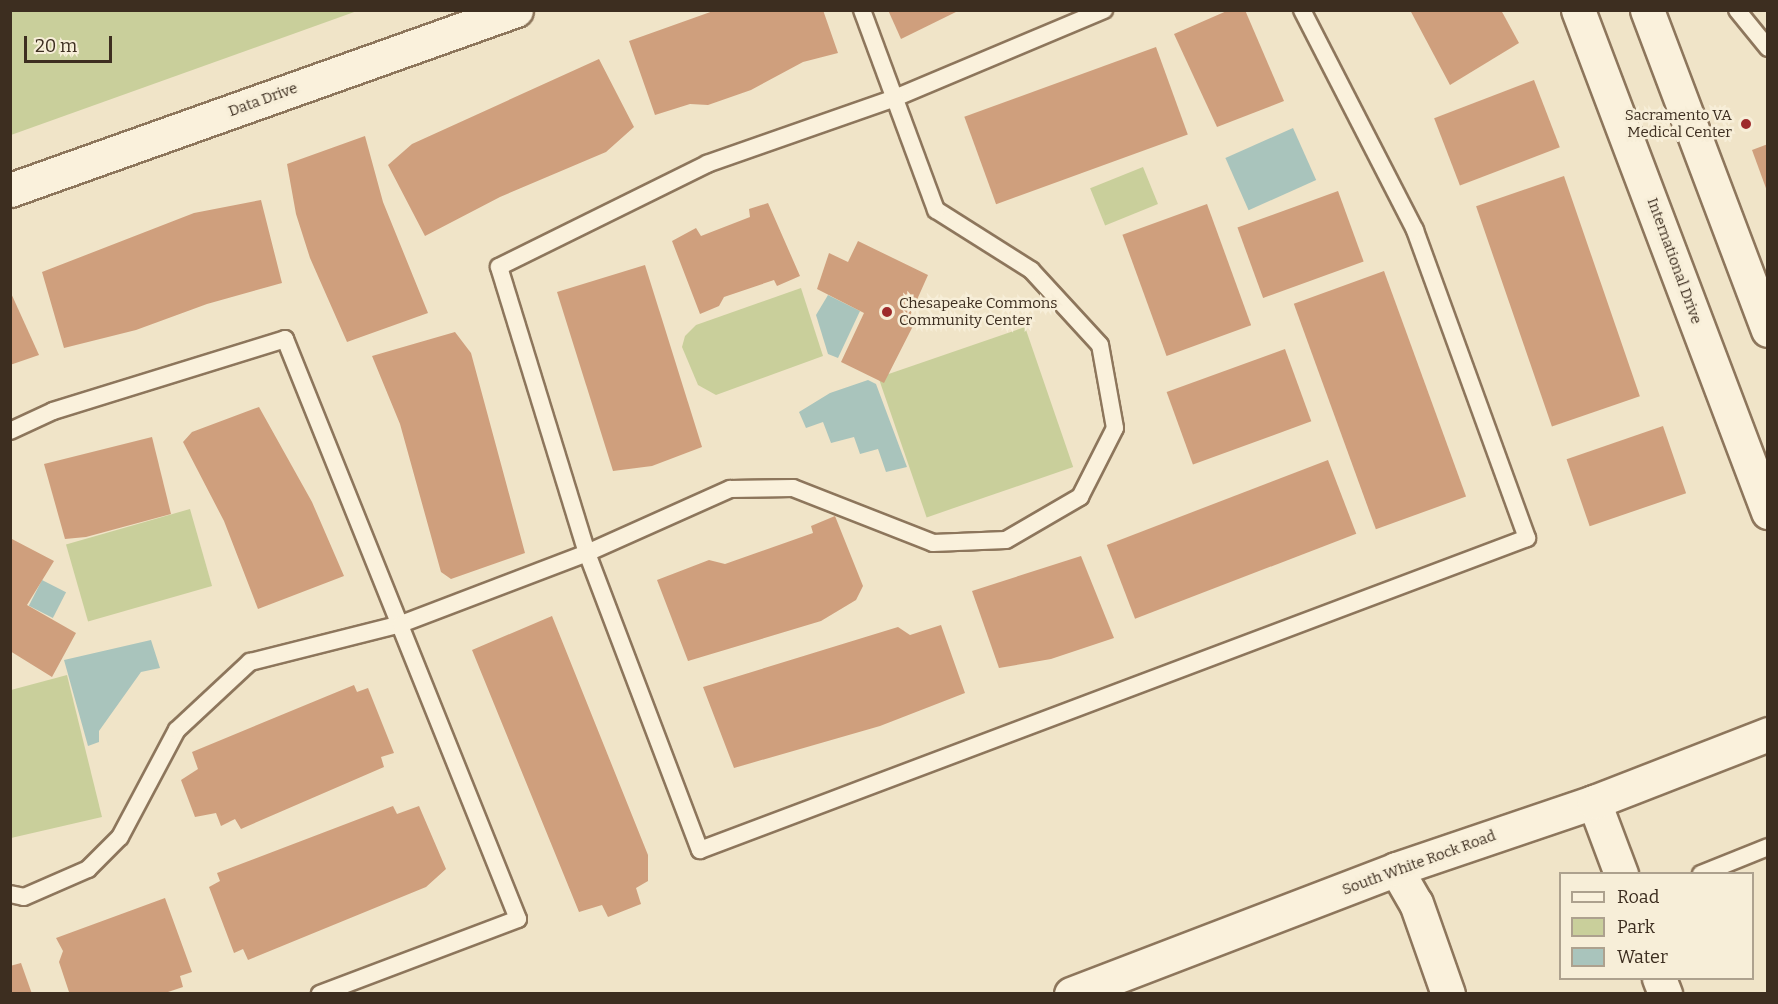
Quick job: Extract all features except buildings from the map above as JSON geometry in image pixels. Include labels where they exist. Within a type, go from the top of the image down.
[{"type":"street","name":"Data Drive","points":[[10,190],[516,10]]},
{"type":"street","name":"International Drive","points":[[1578,10],[1767,512]]},
{"type":"street","points":[[1647,10],[1767,330]]},
{"type":"street","name":"South White Rock Road","points":[[1071,993],[1396,869],[1594,802],[1767,734]]},
{"type":"street","points":[[1594,802],[1621,872]]},
{"type":"street","points":[[1396,869],[1416,903],[1448,993]]},
{"type":"lane","points":[[10,894],[24,897],[88,869],[120,837],[177,730],[250,662],[401,624],[587,553],[730,489],[793,488],[933,543],[1006,540],[1080,497],[1115,428],[1100,345],[1031,270],[936,210],[862,10]]},
{"type":"lane","points":[[1104,10],[895,98],[707,164],[499,267],[587,553],[700,850],[1527,538],[1415,230],[1302,10]]},
{"type":"lane","points":[[1737,10],[1767,48]]},
{"type":"lane","points":[[10,431],[53,411],[285,339],[519,919],[320,993]]},
{"type":"lane","points":[[1704,872],[1767,847]]},
{"type":"green space","points":[[11,10],[357,10],[357,11],[11,135]]},
{"type":"green space","points":[[1143,167],[1158,204],[1105,225],[1090,188]]},
{"type":"green space","points":[[801,288],[823,356],[716,395],[698,385],[682,347],[685,336],[696,325]]},
{"type":"green space","points":[[1025,327],[1073,467],[927,517],[878,377]]},
{"type":"green space","points":[[190,509],[212,586],[88,621],[66,545]]},
{"type":"green space","points":[[67,675],[102,817],[11,838],[11,690]]},
{"type":"water","points":[[1293,128],[1316,180],[1249,210],[1225,158]]},
{"type":"water","points":[[828,295],[860,311],[838,358],[828,354],[816,315]]},
{"type":"water","points":[[868,380],[876,384],[907,467],[886,472],[878,449],[860,454],[854,437],[831,443],[823,422],[806,428],[799,412],[830,393]]},
{"type":"water","points":[[42,580],[66,592],[53,618],[29,606]]},
{"type":"water","points":[[151,640],[160,668],[141,672],[99,731],[99,742],[88,746],[64,660]]},
{"type":"place","name":"Sacramento VA Medical Center","points":[[1746,124]]},
{"type":"place","name":"Chesapeake Commons Community Center","points":[[887,312]]}]
